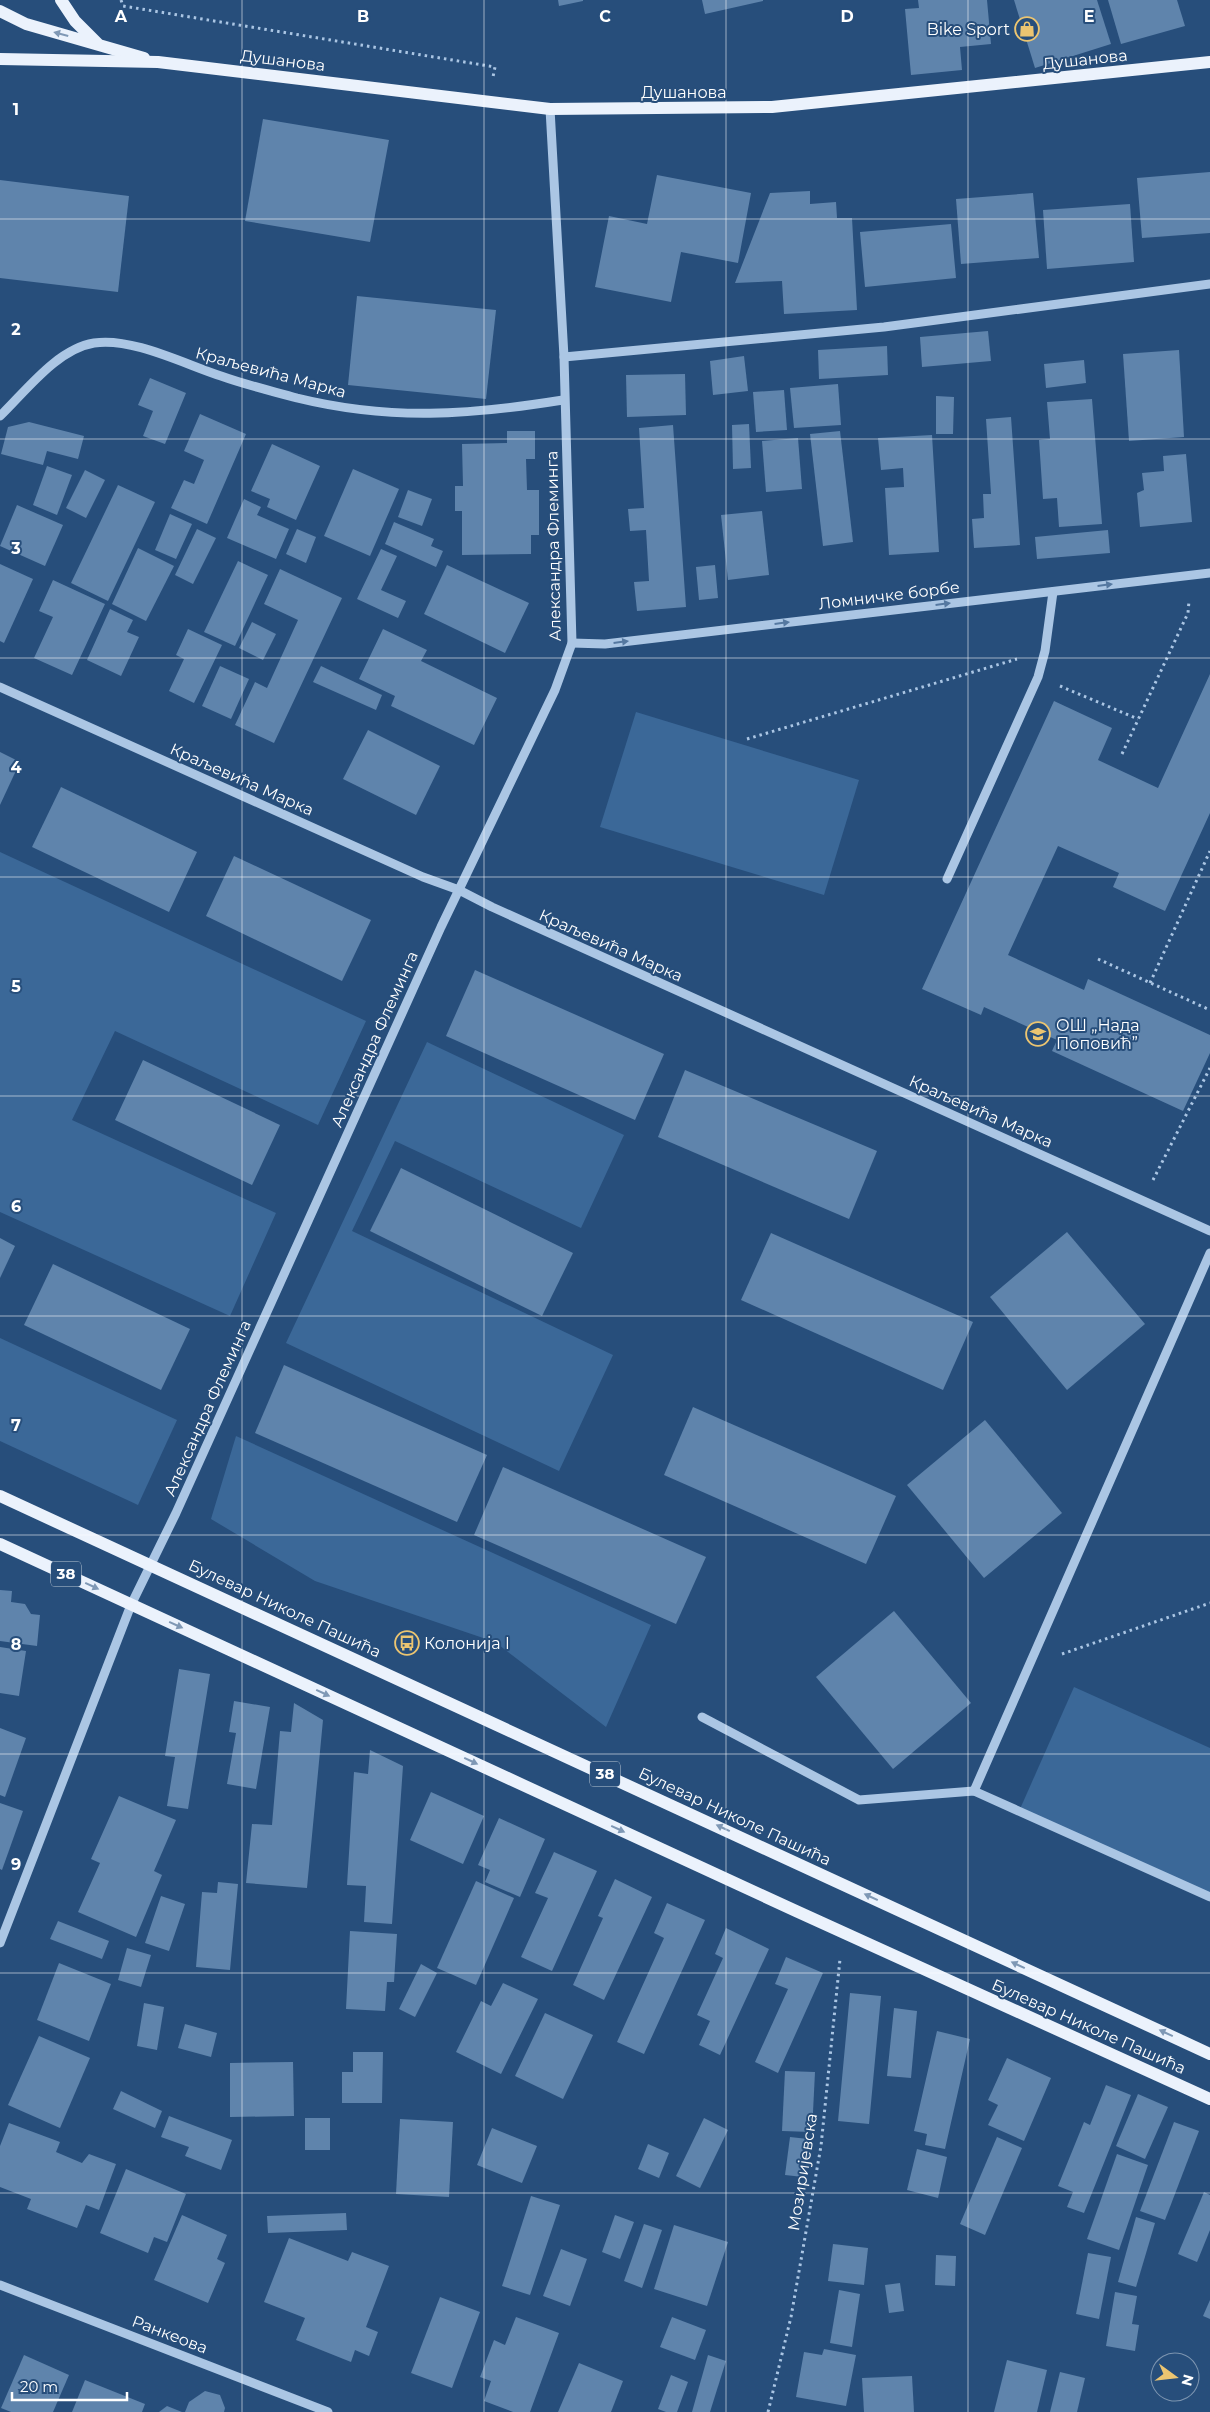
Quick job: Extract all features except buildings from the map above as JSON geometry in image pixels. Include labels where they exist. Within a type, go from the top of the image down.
[{"type":"main road","points":[[61,0],[75,21],[99,45]]},
{"type":"main road","name":"Душанова","points":[[0,11],[26,24],[158,62]]},
{"type":"main road","name":"Душанова","points":[[0,59],[158,62],[550,109],[772,107],[1210,62]]},
{"type":"main road","name":"Булевар Николе Пашића","points":[[0,1496],[150,1563],[1210,2054]]},
{"type":"main road","name":"Булевар Николе Пашића","points":[[0,1544],[851,1936],[1210,2099]]},
{"type":"street","name":"Александра Флеминга","points":[[0,1943],[131,1605],[176,1513],[459,890],[556,690],[572,643],[563,400],[564,357],[550,109]]},
{"type":"street","points":[[564,357],[884,327],[1210,284]]},
{"type":"street","name":"Краљевића Марка","points":[[0,416],[58,359],[74,349],[93,343],[113,342],[131,344],[222,377],[288,395],[374,412],[413,415],[460,414],[563,400]]},
{"type":"street","name":"Ломничке борбе","points":[[572,643],[605,644],[1210,573]]},
{"type":"street","points":[[947,879],[1038,677],[1045,650],[1053,592]]},
{"type":"street","name":"Краљевића Марка","points":[[0,687],[423,877],[459,890],[492,908],[1210,1231]]},
{"type":"street","points":[[974,1791],[1210,1254]]},
{"type":"street","points":[[702,1717],[859,1800],[974,1791],[1210,1897]]},
{"type":"street","name":"Ранкеова","points":[[0,2284],[328,2412]]},
{"type":"path","points":[[121,0],[123,6],[495,67],[489,102]]},
{"type":"path","points":[[1122,754],[1188,613],[1190,594],[1187,576]]},
{"type":"path","points":[[747,739],[1045,650]]},
{"type":"path","points":[[1038,677],[1138,720]]},
{"type":"path","points":[[1150,983],[1210,851]]},
{"type":"path","points":[[1098,959],[1210,1010]]},
{"type":"path","points":[[1142,1200],[1210,1068]]},
{"type":"path","points":[[1028,1666],[1210,1603]]},
{"type":"path","name":"Мозиријевска","points":[[768,2412],[791,2317],[821,2146],[838,1964],[851,1936]]},
{"type":"shaded area","points":[[636,712],[859,780],[824,895],[600,827]]},
{"type":"shaded area","points":[[0,852],[366,1021],[318,1125],[115,1031],[72,1120],[276,1213],[230,1316],[0,1212]]},
{"type":"shaded area","points":[[427,1042],[624,1135],[581,1228],[395,1141],[352,1231],[613,1355],[559,1471],[286,1343]]},
{"type":"shaded area","points":[[0,1338],[177,1420],[138,1505],[0,1441]]},
{"type":"shaded area","points":[[236,1436],[651,1625],[606,1727],[495,1642],[315,1581],[211,1519]]},
{"type":"shaded area","points":[[1074,1687],[1210,1748],[1210,1893],[1020,1809]]},
{"type":"place","name":"Bike Sport","points":[[1027,29]]},
{"type":"place","name":"ОШ „Нада Поповић”","points":[[1038,1034]]},
{"type":"place","name":"Колонија I","points":[[407,1643]]}]
